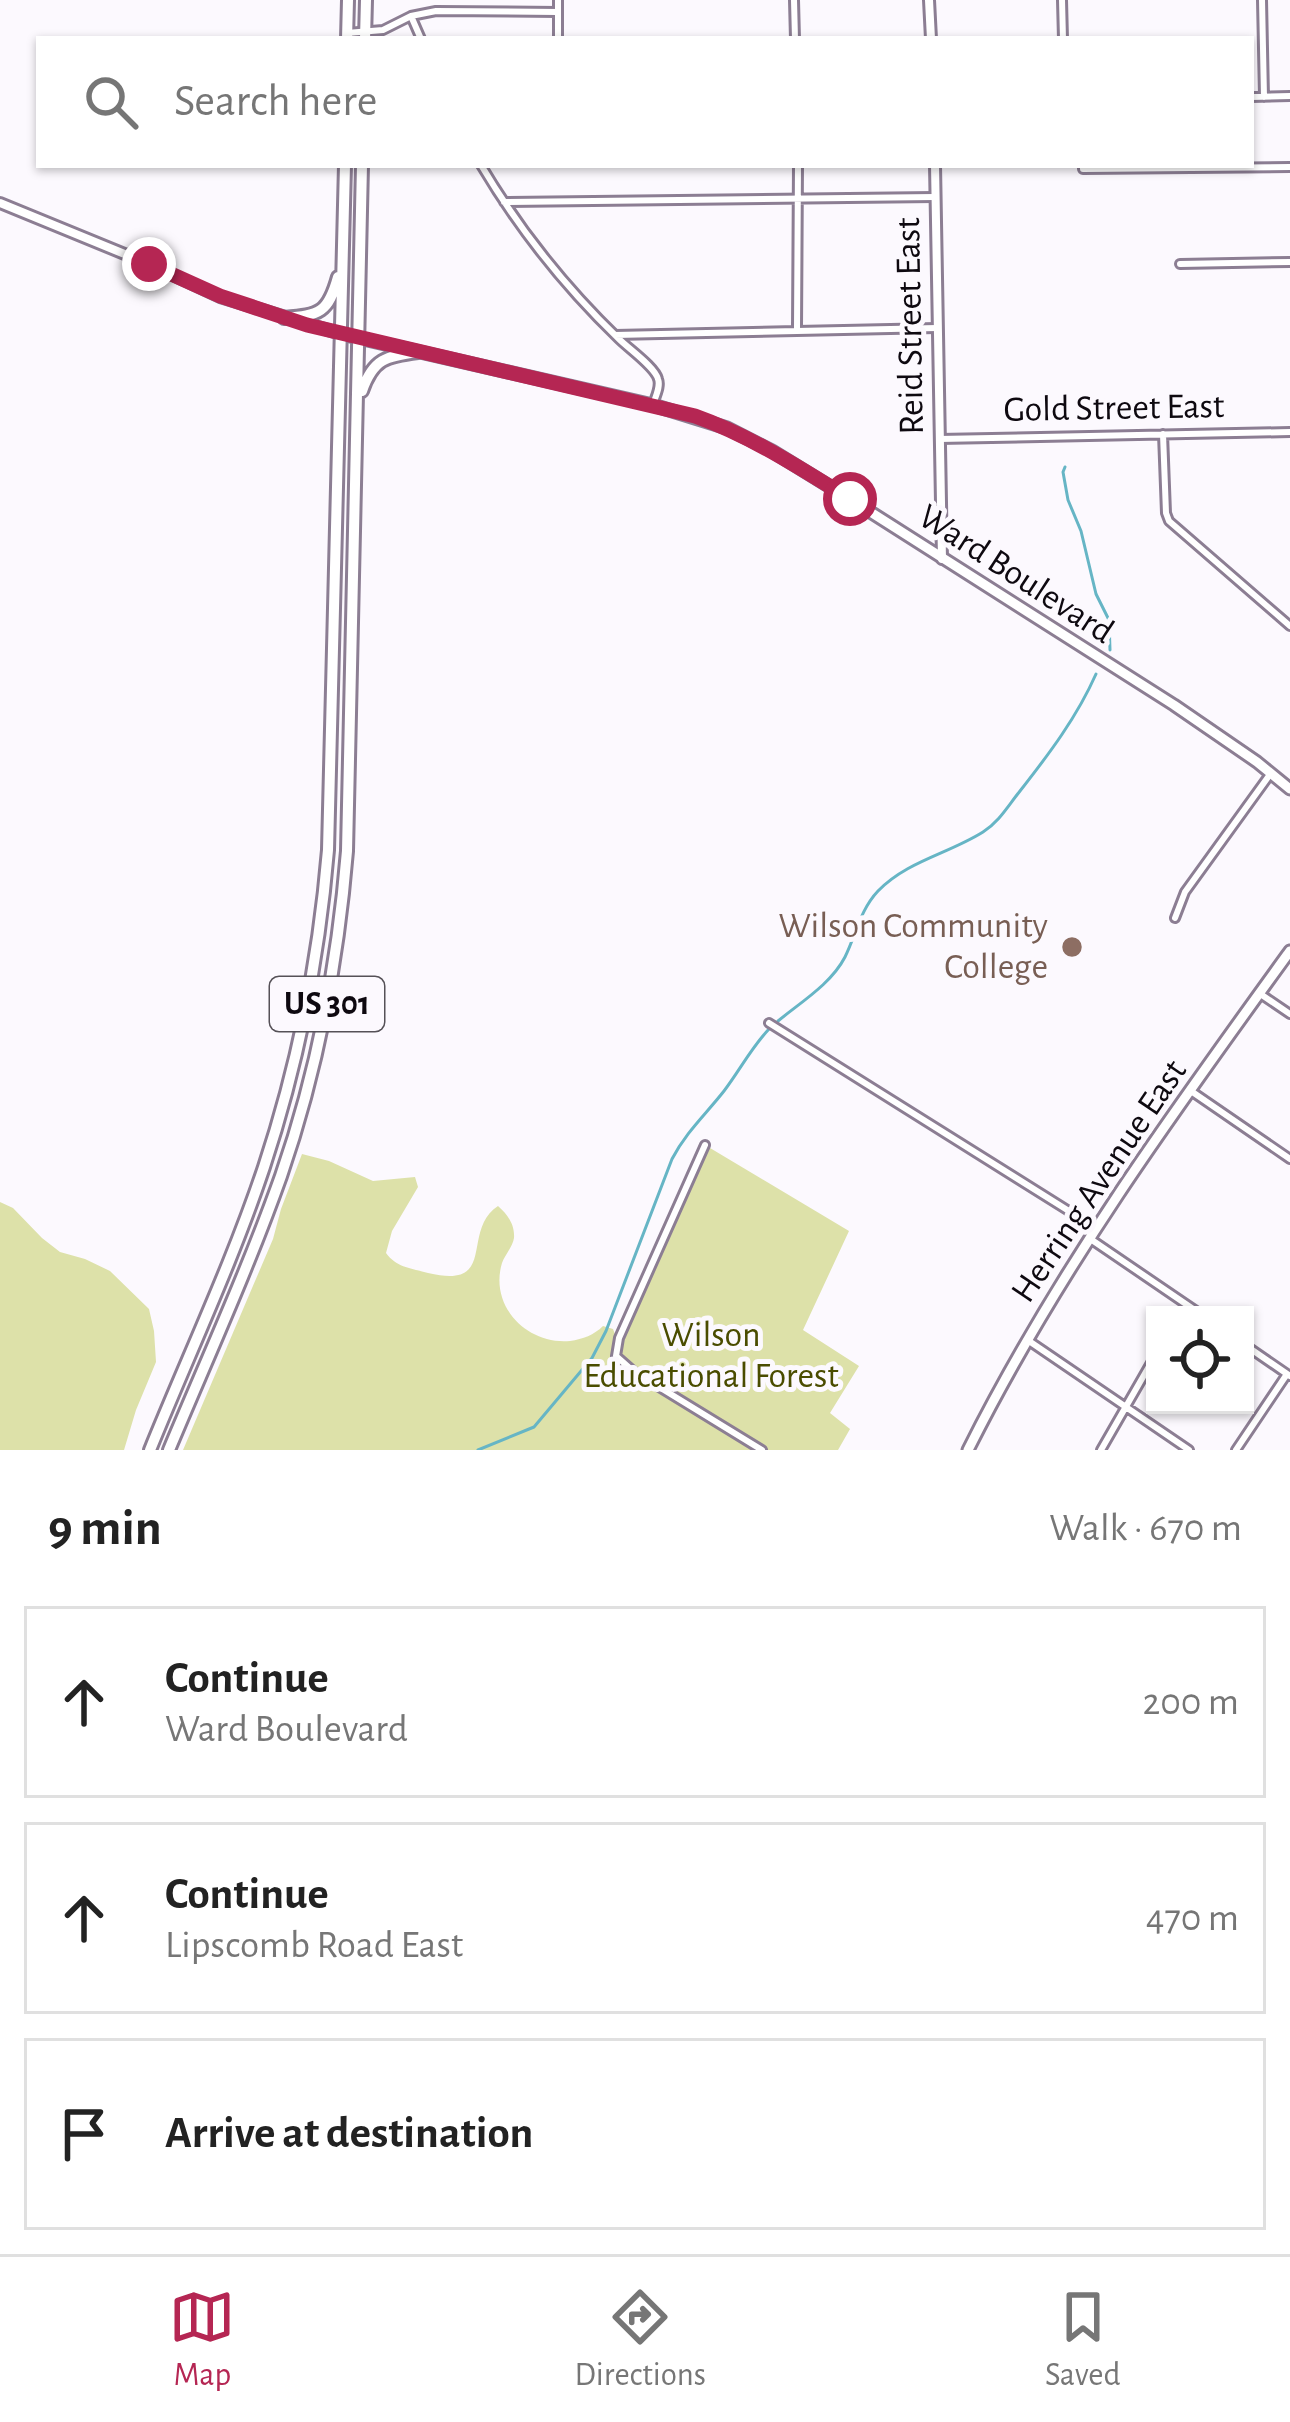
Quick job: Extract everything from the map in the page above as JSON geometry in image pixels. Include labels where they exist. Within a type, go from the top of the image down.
[{"type":"highway","points":[[347,36],[348,0]]},
{"type":"highway","points":[[365,36],[366,0]]},
{"type":"highway","name":"US 301","points":[[149,1450],[264,1168],[316,961],[328,850],[345,168]]},
{"type":"highway","name":"US 301","points":[[169,1450],[281,1174],[308,1082],[334,964],[347,851],[362,168]]},
{"type":"highway","points":[[284,318],[310,316],[325,309],[343,263]]},
{"type":"highway","points":[[358,400],[378,363],[418,352]]},
{"type":"main road","name":"Ward Boulevard","points":[[341,334],[652,405],[728,428],[772,451],[1174,705],[1290,788]]},
{"type":"main road","name":"Herring Avenue East","points":[[973,1448],[1026,1339],[1093,1233],[1290,951]]},
{"type":"street","points":[[558,36],[559,0]]},
{"type":"street","points":[[794,0],[795,36]]},
{"type":"street","points":[[929,0],[931,36]]},
{"type":"street","points":[[1062,0],[1063,36]]},
{"type":"street","points":[[1262,0],[1264,97]]},
{"type":"street","points":[[347,36],[365,36],[436,11],[558,12]]},
{"type":"street","points":[[412,16],[420,36]]},
{"type":"street","points":[[1254,97],[1290,96]]},
{"type":"street","points":[[1254,167],[1290,167]]},
{"type":"street","points":[[483,168],[551,266],[659,379],[652,405]]},
{"type":"street","points":[[797,330],[798,168]]},
{"type":"street","name":"Reid Street East","points":[[935,168],[942,559]]},
{"type":"street","points":[[1083,168],[1186,168]]},
{"type":"street","points":[[503,202],[935,196]]},
{"type":"street","points":[[0,203],[220,296],[341,334]]},
{"type":"street","points":[[1180,263],[1290,262]]},
{"type":"street","points":[[615,335],[937,328]]},
{"type":"street","name":"Gold Street East","points":[[939,439],[1290,432]]},
{"type":"street","points":[[1163,434],[1169,521],[1290,626]]},
{"type":"street","points":[[1282,620],[1290,612]]},
{"type":"street","points":[[1175,918],[1185,892],[1271,773]]},
{"type":"street","points":[[1259,993],[1290,1014]]},
{"type":"street","points":[[770,1023],[1093,1233],[1188,1305]]},
{"type":"street","points":[[1191,1091],[1290,1159]]},
{"type":"street","points":[[705,1145],[619,1338],[616,1356],[762,1450]]},
{"type":"street","points":[[1026,1339],[1190,1450]]},
{"type":"street","points":[[1236,1450],[1288,1375],[1254,1351]]},
{"type":"street","points":[[1101,1450],[1146,1371]]},
{"type":"green space","name":"Wilson Educational Forest","points":[[705,1145],[849,1231],[803,1330],[859,1366],[830,1413],[850,1429],[838,1450],[183,1450],[273,1239],[302,1154],[373,1181],[415,1177],[418,1187],[392,1231],[386,1253],[395,1262],[428,1273],[464,1273],[471,1266],[487,1217],[498,1206],[514,1233],[499,1279],[506,1308],[539,1337],[570,1341],[603,1326],[613,1329],[616,1337]]},
{"type":"green space","points":[[0,1202],[13,1208],[60,1252],[110,1271],[149,1309],[156,1362],[124,1450],[0,1450]]},
{"type":"waterway","points":[[1065,467],[1068,500],[1081,531],[1096,594],[1109,620],[1110,650]]},
{"type":"waterway","points":[[778,1021],[839,967],[878,891],[902,872],[970,840],[999,819],[1062,735],[1096,674]]},
{"type":"waterway","points":[[478,1450],[534,1427],[592,1358],[672,1159],[769,1029]]},
{"type":"place","name":"Wilson Community College","points":[[1072,947]]},
{"type":"route","points":[[149,264],[220,296],[307,325],[695,416],[772,451],[850,499]]}]
